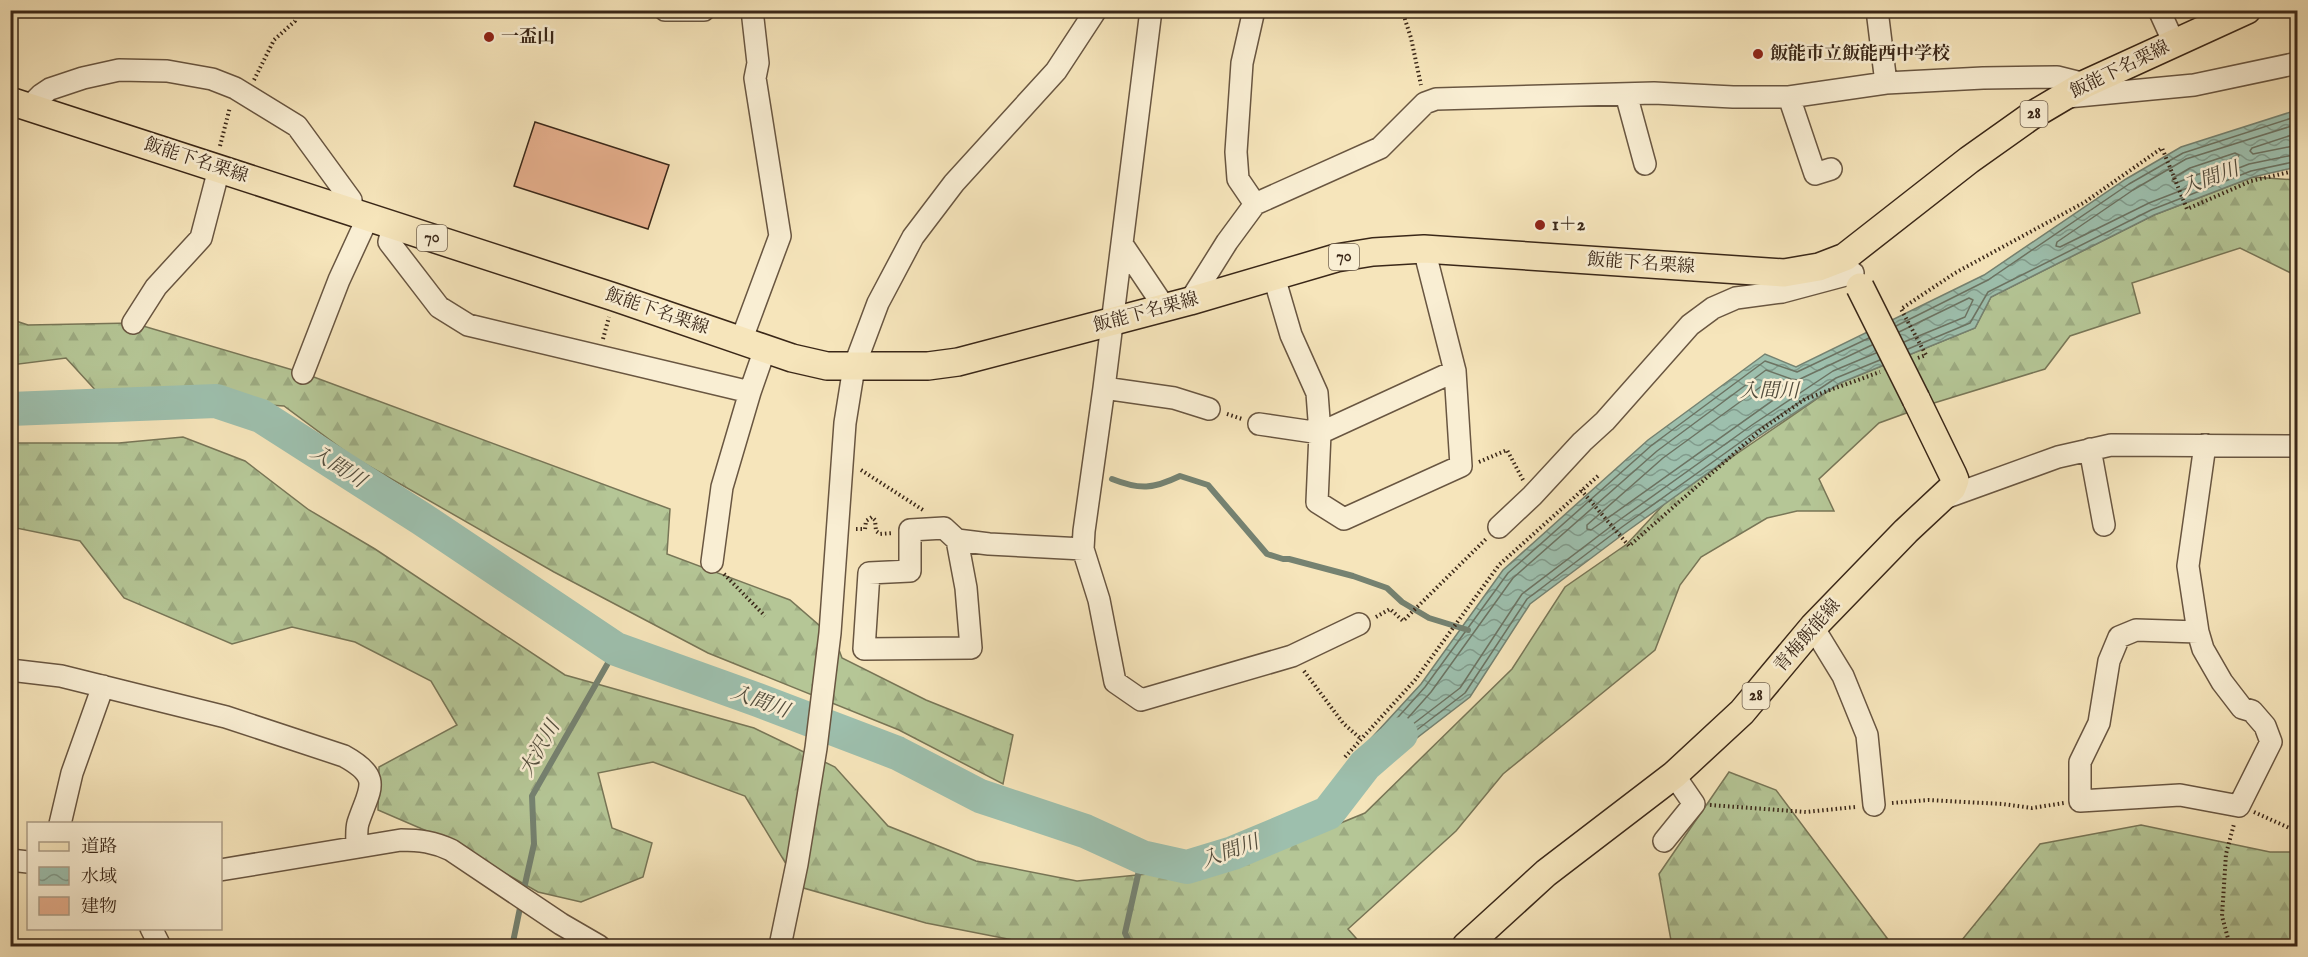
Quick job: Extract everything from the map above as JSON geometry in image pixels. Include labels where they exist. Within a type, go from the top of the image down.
[{"type":"main road","name":"飯能下名栗線","points":[[15,102],[614,297],[753,345],[827,366],[928,366],[958,362],[1178,304],[1336,258],[1373,252],[1424,249],[1784,273],[1819,267],[1853,272],[1969,159],[2031,116],[2085,84],[2247,10]]},
{"type":"main road","name":"青梅飯能線","points":[[1466,946],[1546,873],[1674,775],[1742,712],[1813,627],[1905,531],[1942,499],[1954,484],[1953,474],[1853,272]]},
{"type":"street","points":[[665,10],[697,12],[704,10]]},
{"type":"street","points":[[712,562],[722,487],[750,392],[753,345],[780,236],[755,78],[758,63],[752,10]]},
{"type":"street","points":[[780,946],[797,864],[816,748],[830,633],[845,423],[854,366],[878,303],[913,237],[954,183],[1056,71],[1096,10]]},
{"type":"street","points":[[1151,10],[1083,549],[1099,600],[1115,682],[1141,699],[1292,656],[1359,624]]},
{"type":"street","points":[[1254,10],[1242,63],[1236,152],[1238,179],[1254,204]]},
{"type":"street","points":[[1876,10],[1886,84]]},
{"type":"street","points":[[2159,10],[2174,44]]},
{"type":"street","points":[[2062,98],[2194,85],[2298,63]]},
{"type":"street","points":[[15,102],[83,78],[119,70],[167,71],[212,79],[241,91],[297,126],[351,200],[370,218],[439,307],[468,325],[600,354],[750,392]]},
{"type":"street","points":[[1122,244],[1178,304],[1254,204],[1380,148],[1425,103],[1436,99],[1626,94],[1789,97],[1886,84],[2057,76],[2085,84]]},
{"type":"street","points":[[1626,94],[1646,164]]},
{"type":"street","points":[[1789,97],[1815,174],[1831,169]]},
{"type":"street","points":[[133,323],[156,287],[201,238],[216,168]]},
{"type":"street","points":[[303,373],[339,280],[370,218]]},
{"type":"street","points":[[1274,277],[1291,335],[1317,393],[1320,433],[1317,502],[1344,519],[1461,466],[1455,371],[1424,249]]},
{"type":"street","points":[[1499,526],[1532,496],[1582,442],[1605,421],[1690,325],[1713,308],[1736,298],[1782,292],[1853,272]]},
{"type":"street","points":[[1259,424],[1320,433],[1455,371]]},
{"type":"street","points":[[1104,388],[1174,398],[1209,408]]},
{"type":"street","points":[[1942,499],[2058,457],[2090,448],[2111,445],[2298,446]]},
{"type":"street","points":[[2198,632],[2136,630],[2119,637],[2109,661],[2099,723],[2080,762],[2080,801],[2181,795],[2240,806],[2271,742],[2265,726],[2252,711],[2242,708],[2222,682],[2203,649],[2198,632],[2188,566],[2205,446]]},
{"type":"street","points":[[2090,448],[2104,525]]},
{"type":"street","points":[[950,534],[966,588],[971,648],[864,649],[869,573],[910,571],[911,531],[950,534],[989,544],[1083,549]]},
{"type":"street","points":[[1813,627],[1843,676],[1867,735],[1874,805]]},
{"type":"street","points":[[11,671],[62,676],[225,717],[319,746],[362,766],[370,780],[370,795],[357,825],[357,847]]},
{"type":"street","points":[[60,822],[72,773],[103,686]]},
{"type":"street","points":[[1664,841],[1694,804],[1674,775]]},
{"type":"street","points":[[222,870],[401,840],[437,843],[561,924],[599,946]]},
{"type":"street","points":[[10,860],[27,862]]},
{"type":"street","points":[[152,930],[160,946]]},
{"type":"path","points":[[216,168],[241,91],[274,40],[295,21],[297,10]]},
{"type":"path","points":[[1402,10],[1411,38],[1425,103]]},
{"type":"path","points":[[1915,359],[1926,355],[1901,309],[1955,273],[2085,202],[2162,148],[2187,208],[2251,182],[2298,170]]},
{"type":"path","points":[[600,354],[614,297]]},
{"type":"path","points":[[1581,490],[1629,546],[1762,429],[1806,399],[1882,371]]},
{"type":"path","points":[[1209,408],[1259,424]]},
{"type":"path","points":[[1499,453],[1507,450],[1532,496]]},
{"type":"path","points":[[843,458],[936,519],[950,534]]},
{"type":"path","points":[[1345,757],[1414,680],[1499,565],[1598,476]]},
{"type":"path","points":[[838,528],[865,530],[866,521],[872,517],[875,520],[876,531],[880,534],[911,531]]},
{"type":"path","points":[[1359,624],[1390,609],[1403,621],[1499,526]]},
{"type":"path","points":[[712,562],[765,616]]},
{"type":"path","points":[[1292,656],[1342,723],[1361,739]]},
{"type":"path","points":[[2230,946],[2222,916],[2224,874],[2226,854],[2240,806],[2298,832]]},
{"type":"green space","points":[[2253,177],[2297,180],[2297,276],[2240,248],[2132,283],[2140,313],[2070,336],[2045,369],[1934,403],[1879,423],[1819,479],[1834,511],[1797,511],[1767,518],[1701,557],[1680,585],[1655,650],[1503,774],[1456,831],[1348,929],[1363,946],[1043,946],[926,923],[800,887],[745,796],[653,762],[598,773],[612,828],[652,843],[643,877],[581,902],[538,892],[443,838],[378,810],[379,767],[457,725],[431,681],[355,642],[292,627],[232,644],[124,598],[80,541],[11,527],[10,443],[119,443],[183,437],[245,461],[309,510],[375,549],[565,675],[754,728],[835,767],[888,826],[976,861],[1077,881],[1238,865],[1365,813],[1512,669],[1565,587],[1627,544],[1665,503],[1840,383],[1975,328],[1991,297],[2154,215]]},
{"type":"green space","points":[[10,319],[28,325],[133,323],[303,373],[670,509],[667,554],[790,600],[835,639],[842,658],[926,700],[1013,735],[1003,784],[899,730],[708,653],[554,572],[353,457],[284,406],[99,394],[66,358],[11,365]]},
{"type":"green space","points":[[1729,772],[1776,790],[1893,946],[1672,946],[1659,874]]},
{"type":"green space","points":[[2141,825],[2270,852],[2297,852],[2297,946],[1957,946],[2040,844]]},
{"type":"water","name":"入間川","points":[[2297,110],[2297,167],[2253,177],[2154,215],[1991,297],[1975,328],[1840,383],[1759,436],[1530,604],[1470,697],[1374,771],[1355,756],[1421,684],[1503,570],[1648,440],[1765,354],[1796,367],[1984,275],[2126,179],[2181,147]]},
{"type":"building","points":[[535,122],[669,165],[648,229],[514,186]]},
{"type":"waterway","name":"入間川","points":[[10,409],[216,401],[261,416],[422,519],[616,649],[897,753],[980,796],[1085,831],[1142,857],[1187,867],[1233,853],[1328,813],[1365,765],[1401,734]]},
{"type":"waterway","points":[[1112,479],[1131,485],[1154,486],[1180,476],[1208,485],[1267,554],[1353,576],[1387,588],[1402,602],[1429,618],[1468,630]]},
{"type":"waterway","name":"大沢川","points":[[523,893],[534,844],[532,796],[616,649]]},
{"type":"waterway","points":[[1131,946],[1125,933],[1142,857]]},
{"type":"waterway","name":"大沢川","points":[[514,946],[521,903]]},
{"type":"place","name":"一盃山","points":[[489,37]]},
{"type":"place","name":"飯能市立飯能西中学校","points":[[1758,54]]},
{"type":"place","name":"1＋2","points":[[1540,225]]}]
